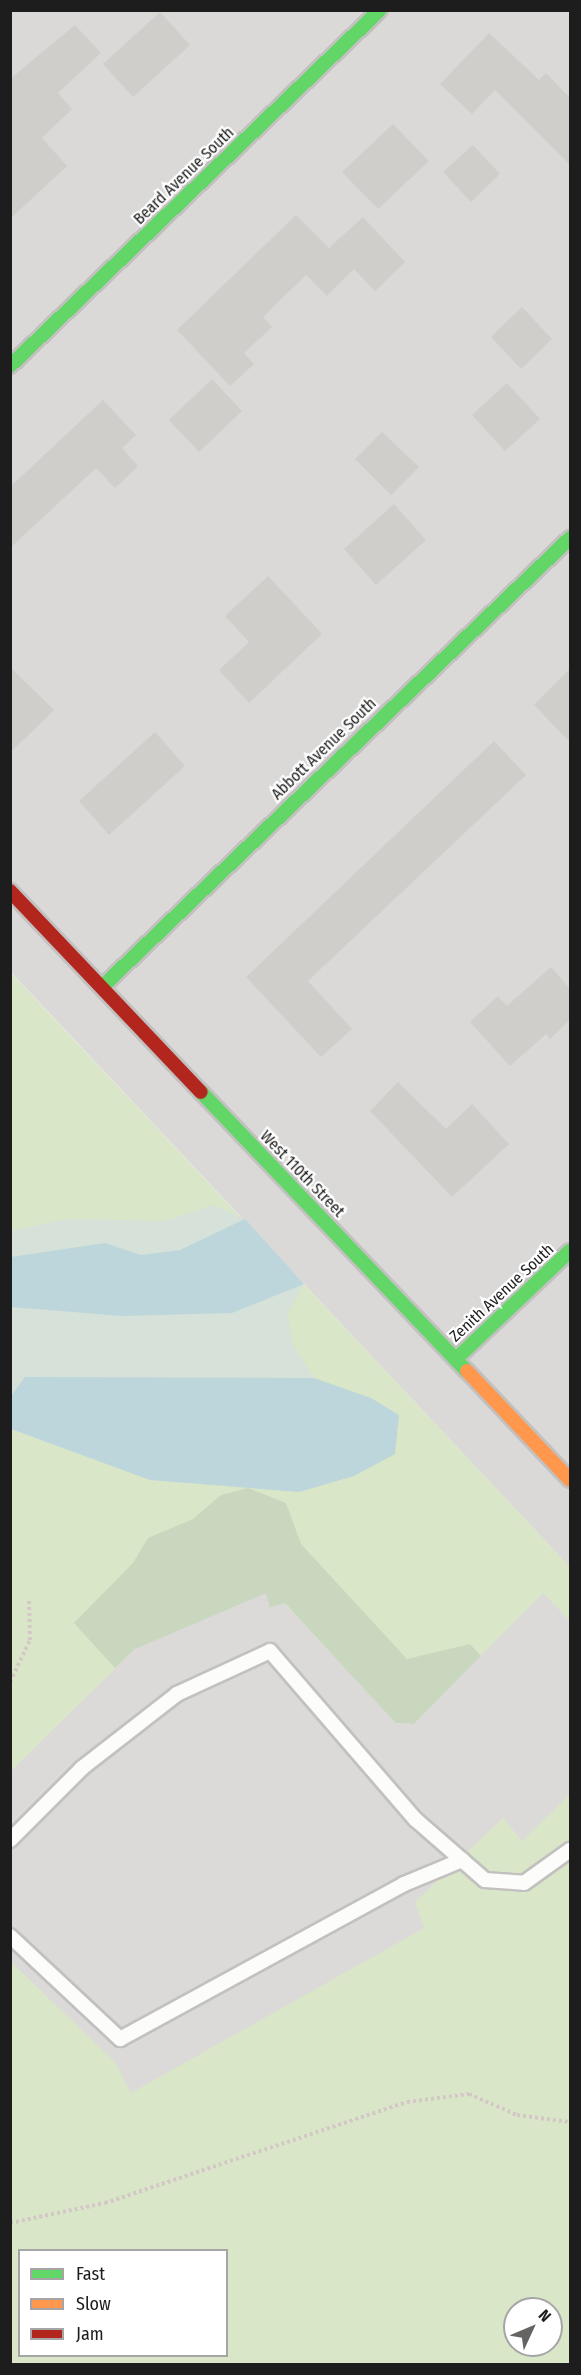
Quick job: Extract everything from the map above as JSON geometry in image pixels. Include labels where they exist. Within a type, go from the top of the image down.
[{"type":"street","name":"Beard Avenue South","points":[[10,366],[380,10]]},
{"type":"street","name":"Abbott Avenue South","points":[[102,987],[570,537]]},
{"type":"street","name":"West 110th Street","points":[[10,891],[570,1480]]},
{"type":"street","name":"Zenith Avenue South","points":[[456,1359],[570,1251]]},
{"type":"lane","points":[[10,1840],[82,1768],[177,1694],[270,1651],[415,1819],[484,1880],[524,1883],[570,1850]]},
{"type":"lane","points":[[10,1936],[120,2038],[404,1884],[462,1860]]},
{"type":"path","points":[[10,1682],[30,1640],[29,1598]]},
{"type":"path","points":[[10,2223],[105,2203],[407,2102],[469,2094],[517,2115],[570,2122]]},
{"type":"shaded area","points":[[11,11],[570,11],[570,1567],[11,972]]},
{"type":"shaded area","points":[[213,1205],[245,1219],[180,1250],[141,1255],[105,1243],[11,1257],[11,1231],[67,1219],[165,1221]]},
{"type":"shaded area","points":[[304,1284],[287,1314],[294,1347],[314,1378],[25,1377],[11,1396],[11,1307],[122,1316],[232,1313]]},
{"type":"shaded area","points":[[266,1593],[270,1608],[284,1603],[396,1723],[414,1724],[543,1593],[570,1621],[570,1794],[522,1841],[503,1818],[415,1902],[424,1928],[131,2093],[115,2062],[11,1962],[10,1772],[135,1649]]},
{"type":"green space","points":[[10,972],[570,1567],[570,2364],[11,2364]]},
{"type":"green space","points":[[248,1488],[286,1503],[301,1544],[407,1659],[470,1644],[481,1656],[414,1724],[395,1723],[285,1603],[135,1649],[115,1668],[74,1623],[133,1563],[148,1538],[193,1519],[221,1495]]},
{"type":"water","points":[[245,1219],[304,1284],[232,1313],[122,1316],[11,1307],[11,1257],[105,1243],[141,1255],[180,1250]]},
{"type":"water","points":[[25,1377],[314,1378],[371,1398],[399,1415],[395,1454],[354,1476],[299,1492],[150,1480],[11,1429],[11,1396]]},
{"type":"building","points":[[160,12],[190,45],[133,97],[103,64]]},
{"type":"building","points":[[75,25],[101,53],[58,93],[72,109],[42,138],[67,166],[10,219],[10,79]]},
{"type":"building","points":[[489,33],[539,80],[546,73],[570,98],[570,165],[495,90],[472,114],[440,84]]},
{"type":"building","points":[[393,124],[429,161],[378,209],[342,172]]},
{"type":"building","points":[[473,145],[500,174],[471,202],[443,172]]},
{"type":"building","points":[[296,215],[329,248],[363,217],[405,262],[375,291],[354,269],[327,296],[306,275],[263,317],[272,327],[244,353],[254,364],[230,386],[177,330]]},
{"type":"building","points":[[522,307],[552,339],[521,369],[491,337]]},
{"type":"building","points":[[212,379],[242,411],[199,452],[169,420]]},
{"type":"building","points":[[507,383],[540,419],[505,451],[472,415]]},
{"type":"building","points":[[103,400],[136,435],[122,448],[138,466],[115,488],[96,468],[10,548],[10,487]]},
{"type":"building","points":[[382,432],[419,467],[391,495],[355,459]]},
{"type":"building","points":[[394,504],[426,540],[376,585],[344,549]]},
{"type":"building","points":[[268,576],[322,634],[249,703],[219,670],[249,642],[225,616]]},
{"type":"building","points":[[10,667],[54,710],[10,753]]},
{"type":"building","points":[[570,669],[570,742],[534,705]]},
{"type":"building","points":[[155,732],[185,766],[109,835],[79,801]]},
{"type":"building","points":[[494,741],[526,775],[308,981],[352,1029],[321,1057],[246,977]]},
{"type":"building","points":[[551,967],[570,989],[570,1020],[550,1039],[546,1034],[510,1066],[470,1022],[498,996],[507,1006]]},
{"type":"building","points":[[398,1082],[446,1129],[472,1104],[509,1144],[452,1197],[370,1111]]},
{"type":"traffic: fast","points":[[10,366],[380,10]]},
{"type":"traffic: fast","points":[[102,987],[570,538]]},
{"type":"traffic: fast","points":[[201,1092],[467,1371]]},
{"type":"traffic: fast","points":[[456,1359],[570,1251]]},
{"type":"traffic: slow","points":[[467,1371],[570,1480]]},
{"type":"traffic: jam","points":[[10,891],[201,1092]]}]
